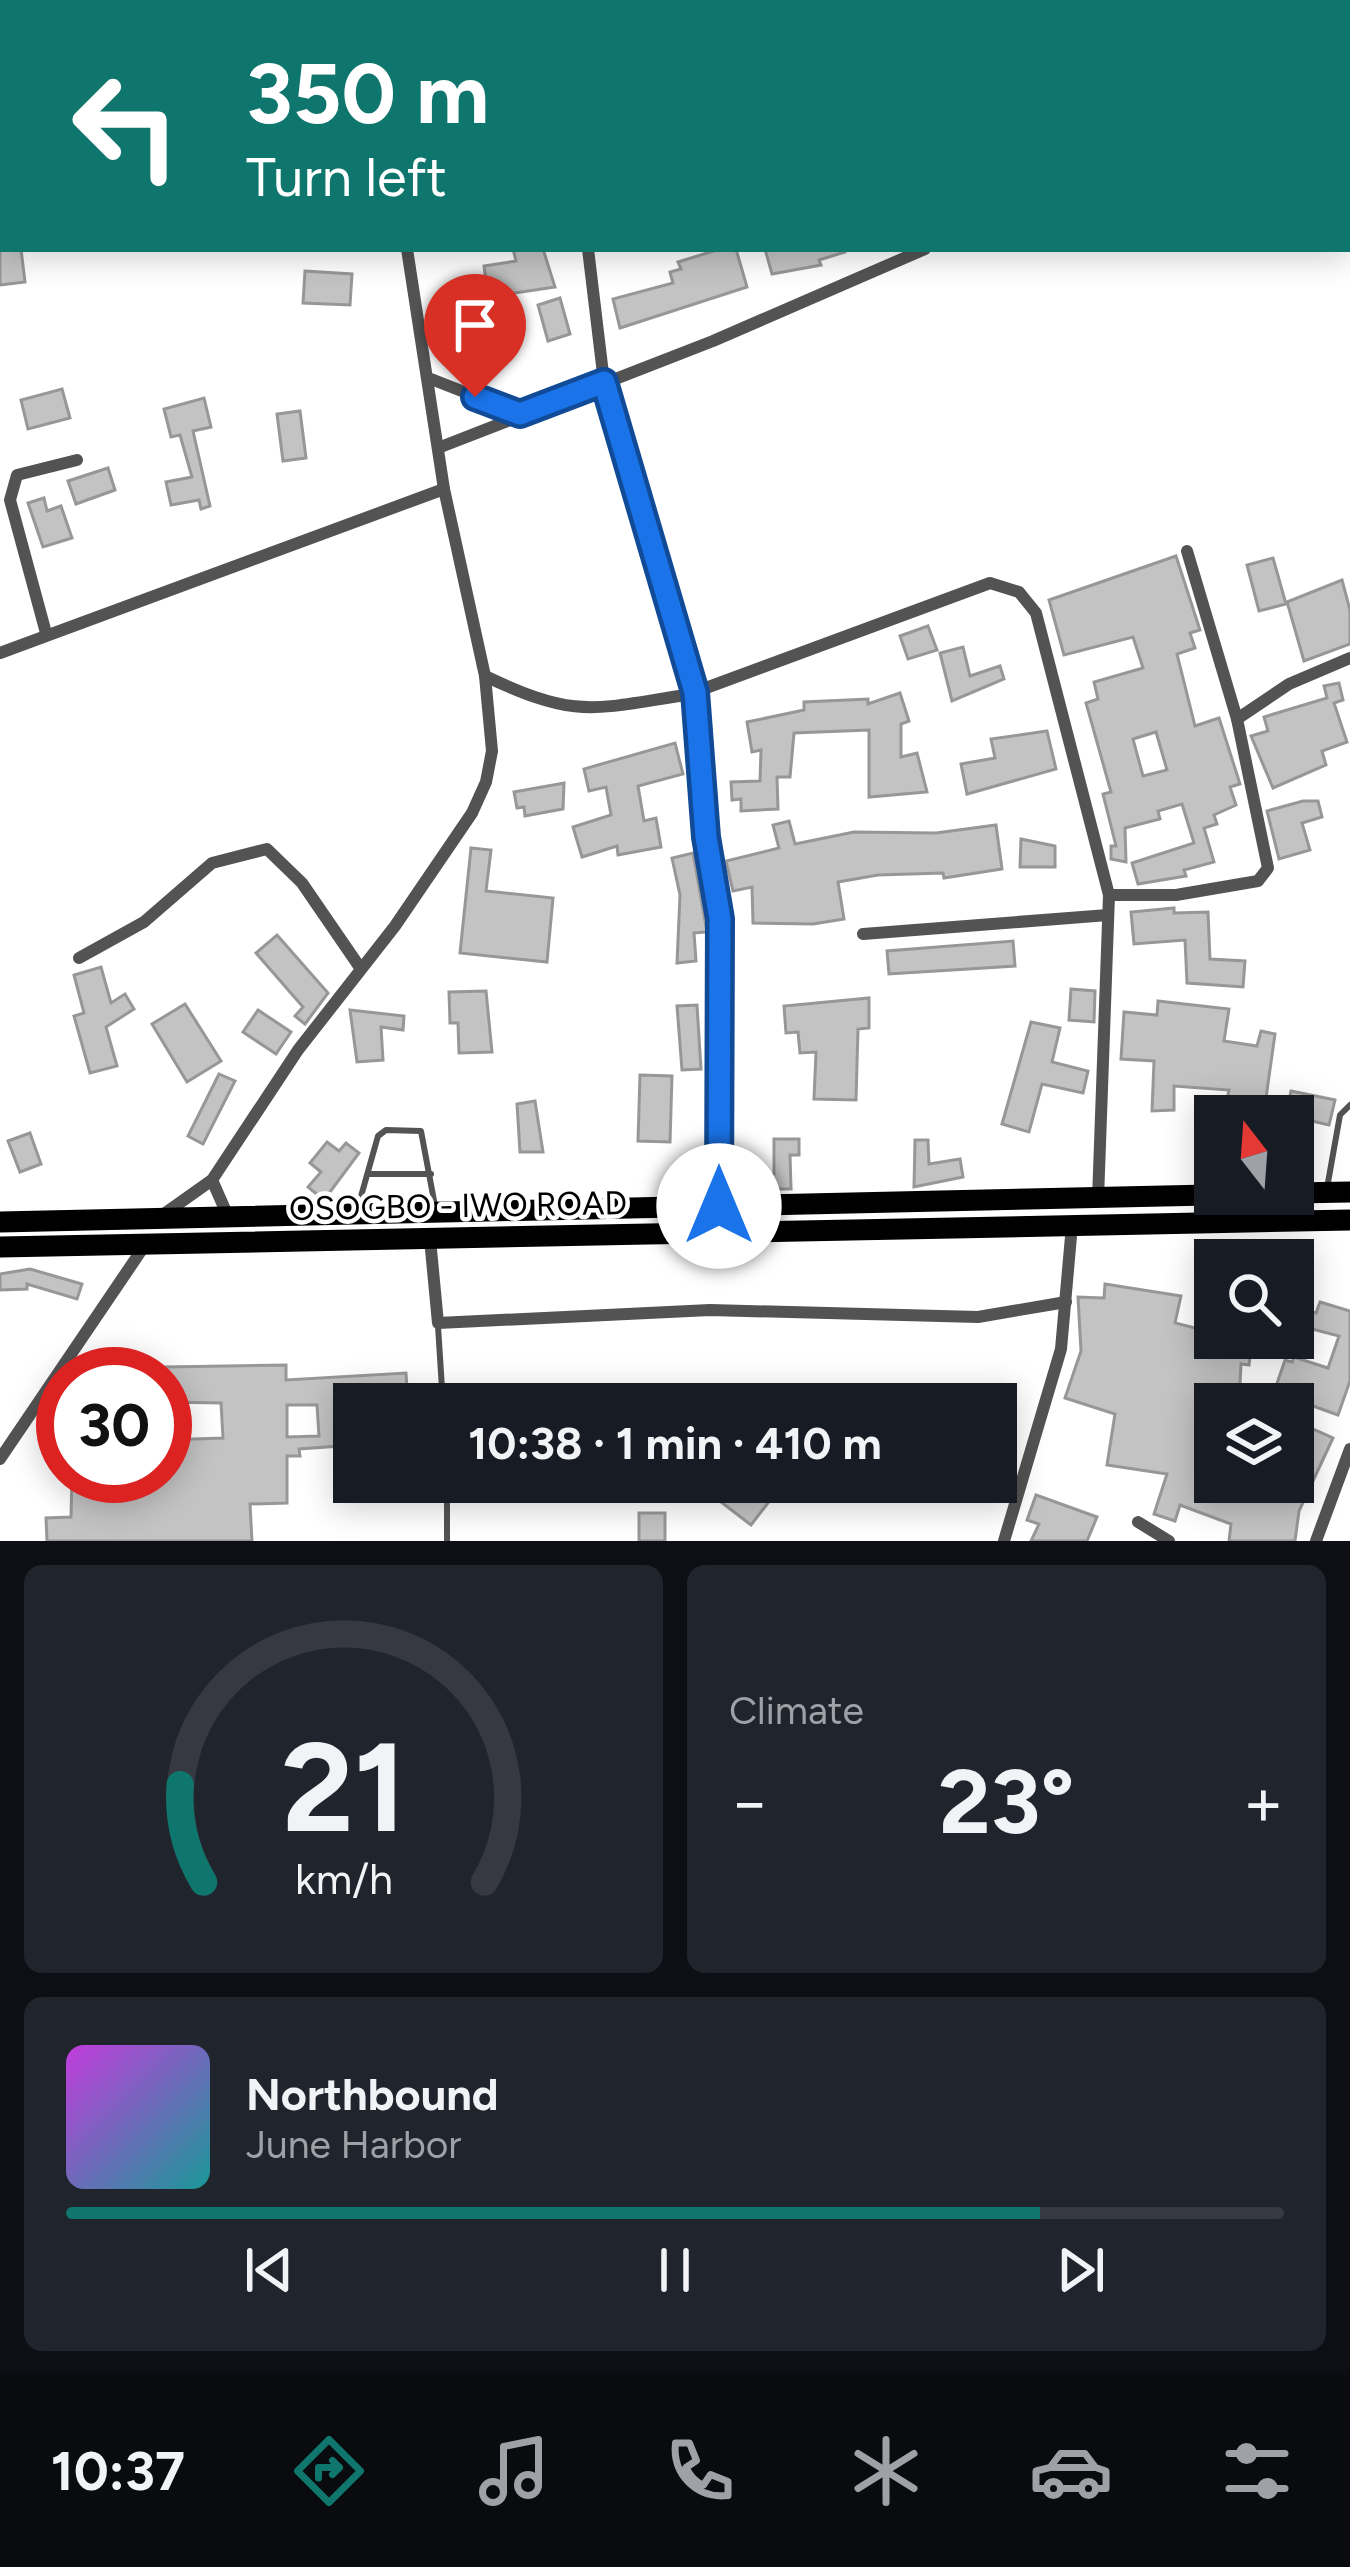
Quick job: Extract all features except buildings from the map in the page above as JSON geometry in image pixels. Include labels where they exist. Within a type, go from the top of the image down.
[{"type":"main road","points":[[1314,1192],[1350,1192]]},
{"type":"main road","name":"OSOGBO - IWO ROAD","points":[[0,1222],[1194,1196]]},
{"type":"main road","name":"OSOGBO - IWO ROAD","points":[[0,1247],[1350,1220]]},
{"type":"street","points":[[160,1216],[212,1180],[298,1050],[361,969],[479,797],[492,751],[485,676],[444,489],[431,379],[408,252]]},
{"type":"street","points":[[588,252],[604,382],[694,693],[720,919],[719,1206]]},
{"type":"street","points":[[437,448],[918,252]]},
{"type":"street","points":[[431,379],[520,414]]},
{"type":"street","points":[[46,632],[10,500],[12,485],[17,475],[77,460]]},
{"type":"street","points":[[0,653],[46,632],[444,489]]},
{"type":"street","points":[[1109,895],[1176,895],[1265,878],[1237,718],[1187,551]]},
{"type":"street","points":[[485,676],[542,704],[586,711],[694,693],[990,584],[1005,584],[1036,614],[1109,895],[1098,1199]]},
{"type":"street","points":[[1237,718],[1288,684],[1350,658]]},
{"type":"street","points":[[79,958],[144,922],[212,863],[267,849],[302,883],[361,969]]},
{"type":"street","points":[[863,934],[1108,915]]},
{"type":"street","points":[[212,1180],[227,1214]]},
{"type":"street","points":[[1004,1541],[1061,1349],[1072,1225]]},
{"type":"street","points":[[430,1239],[438,1323],[710,1310],[978,1317],[1066,1302]]},
{"type":"street","points":[[0,1459],[145,1245]]},
{"type":"street","points":[[1316,1541],[1350,1449]]},
{"type":"street","points":[[1138,1522],[1169,1541]]},
{"type":"lane","points":[[1327,1192],[1340,1114],[1350,1105]]},
{"type":"lane","points":[[356,1212],[378,1136],[386,1130],[421,1130],[435,1210]]},
{"type":"lane","points":[[370,1174],[431,1174]]},
{"type":"lane","points":[[438,1323],[442,1383]]},
{"type":"lane","points":[[447,1503],[447,1541]]},
{"type":"route","points":[[475,397],[520,414],[604,382],[695,692],[706,837],[720,919],[719,1206]]}]
